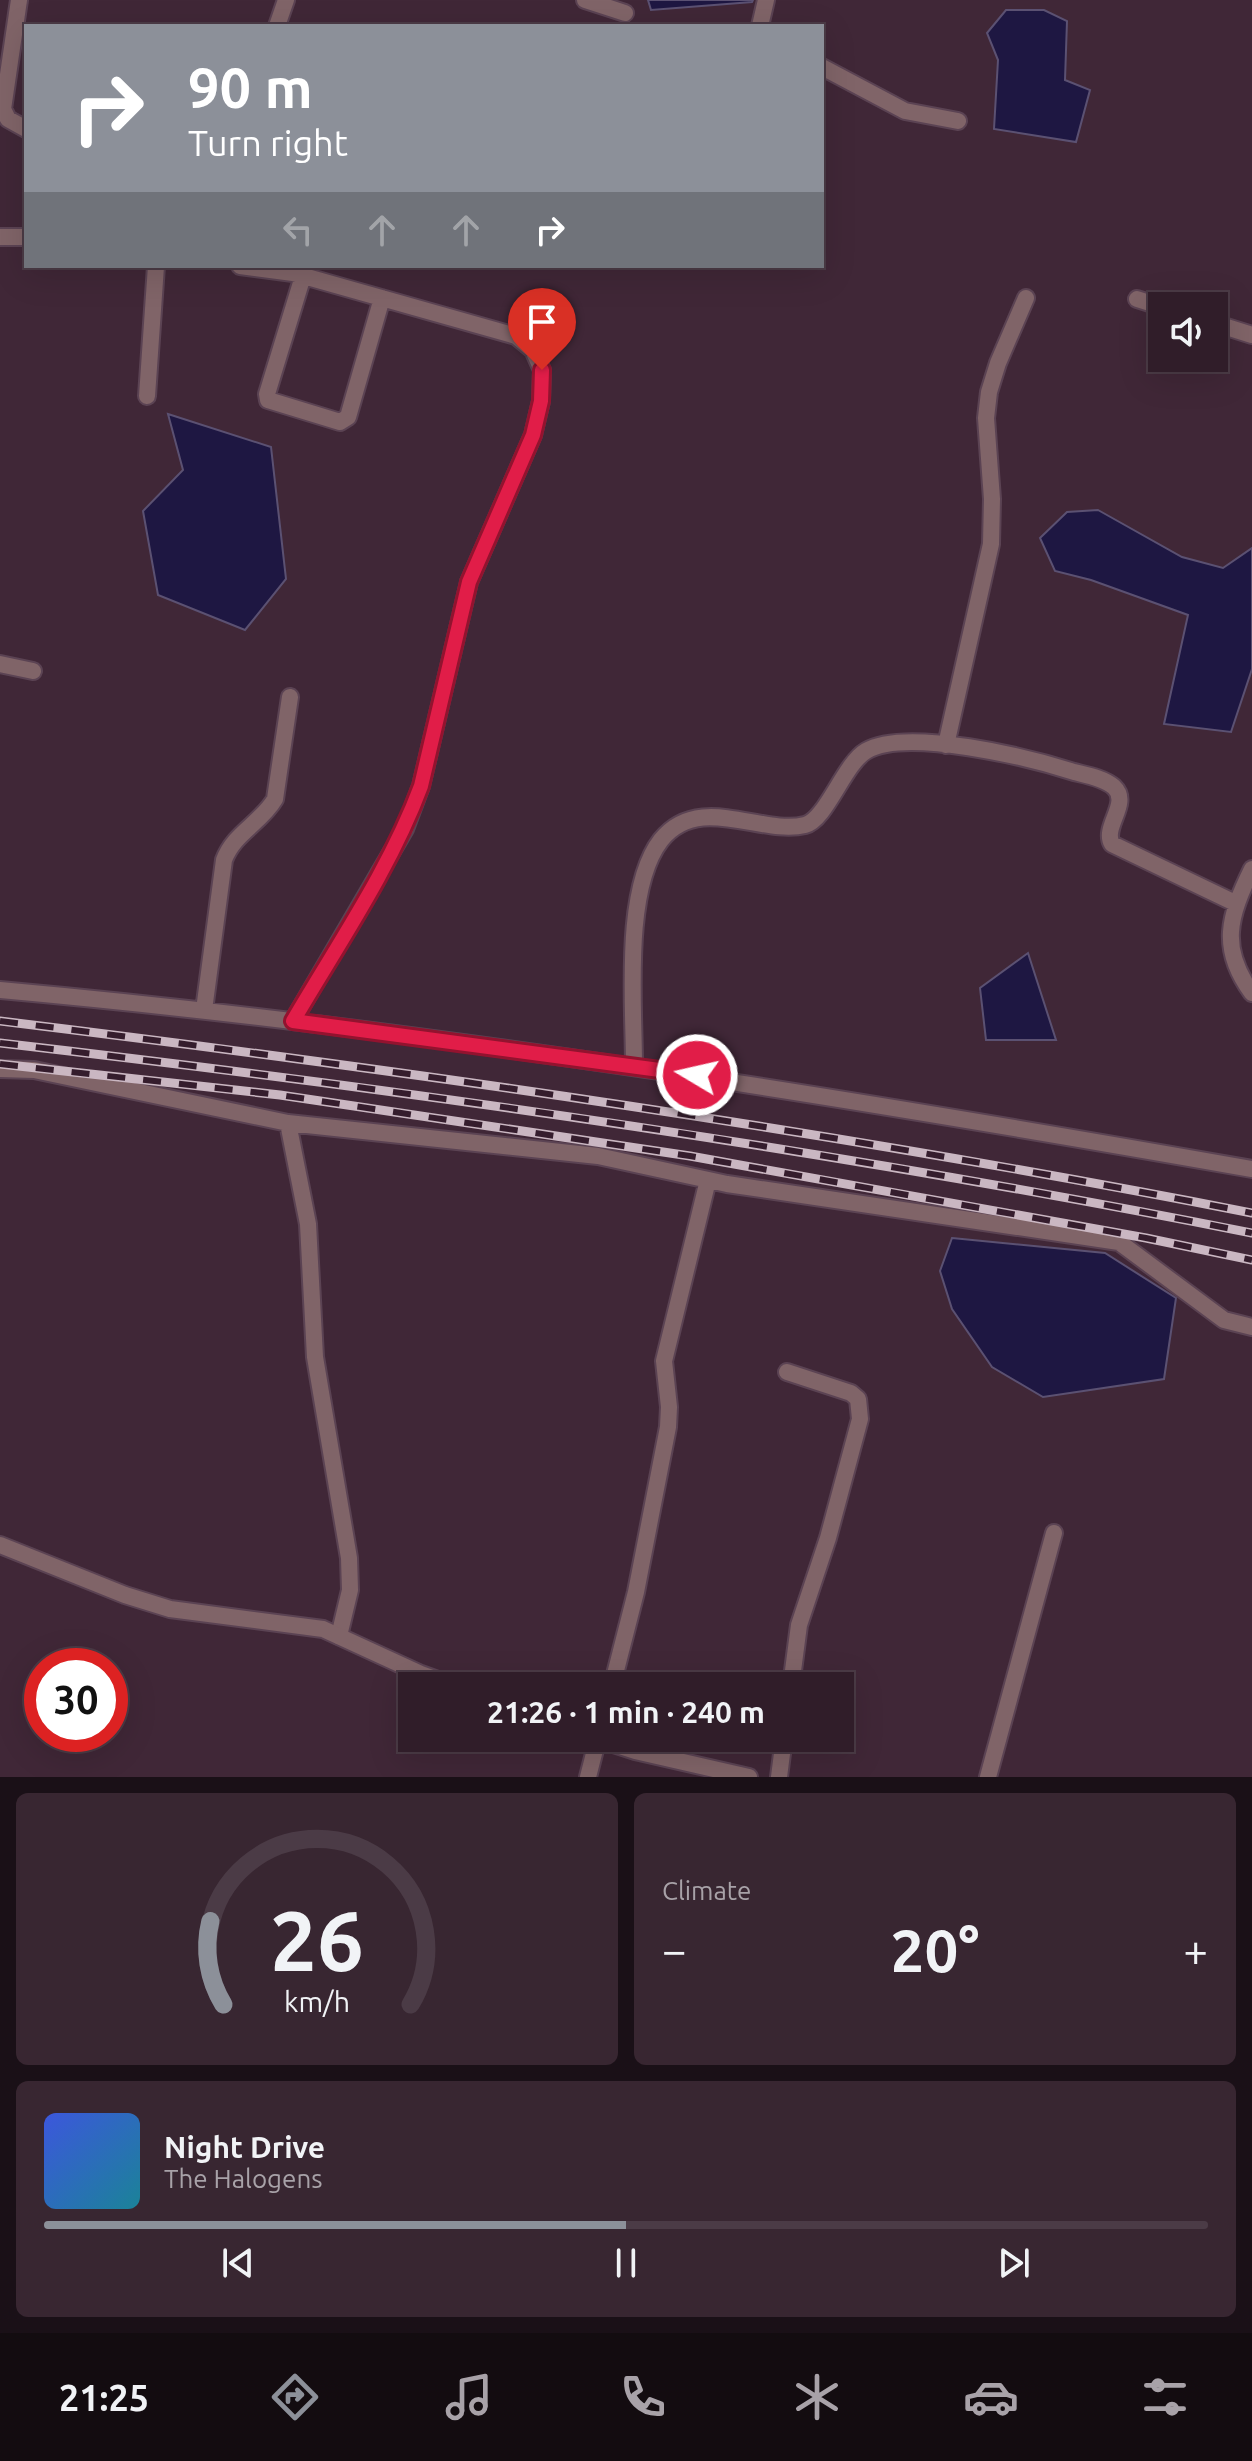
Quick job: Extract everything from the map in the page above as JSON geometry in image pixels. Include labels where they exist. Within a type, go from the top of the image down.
[{"type":"street","points":[[278,24],[286,0]]},
{"type":"street","points":[[585,0],[625,13]]},
{"type":"street","points":[[760,24],[766,0]]},
{"type":"street","points":[[0,7],[18,5],[3,109],[8,119],[24,128]]},
{"type":"street","points":[[824,68],[905,111],[958,121]]},
{"type":"street","points":[[0,237],[24,237]]},
{"type":"street","points":[[147,396],[156,268]]},
{"type":"street","points":[[253,268],[303,276],[516,336],[533,350],[542,370],[541,401],[533,435],[469,582],[421,786],[405,829],[293,1021]]},
{"type":"street","points":[[303,276],[267,394],[268,400],[340,422],[348,417],[382,298]]},
{"type":"street","points":[[946,745],[991,544],[992,499],[986,418],[989,392],[1026,298]]},
{"type":"street","points":[[1137,299],[1148,303]]},
{"type":"street","points":[[1228,327],[1252,335]]},
{"type":"street","points":[[0,664],[33,671]]},
{"type":"street","points":[[204,1010],[224,860],[234,840],[270,808],[275,799],[290,697]]},
{"type":"street","points":[[634,1065],[635,930],[639,886],[649,860],[662,839],[678,824],[721,817],[783,826],[807,825],[818,815],[851,766],[866,751],[882,745],[910,743],[977,747],[1043,762],[1104,782],[1114,787],[1119,800],[1109,833],[1112,844],[1235,903]]},
{"type":"street","points":[[1252,869],[1235,903],[1230,943],[1239,975],[1252,993]]},
{"type":"street","points":[[0,990],[204,1010],[634,1065],[1252,1169]]},
{"type":"street","points":[[0,1069],[34,1070],[288,1123],[598,1156],[708,1180],[1119,1242],[1224,1320],[1252,1327]]},
{"type":"street","points":[[288,1123],[308,1224],[315,1357],[349,1558],[350,1590],[339,1636]]},
{"type":"street","points":[[616,1672],[636,1592],[668,1427],[664,1361],[708,1180]]},
{"type":"street","points":[[787,1372],[851,1393],[861,1407],[847,1469],[799,1625],[793,1672]]},
{"type":"street","points":[[988,1777],[1054,1533]]},
{"type":"street","points":[[0,1545],[125,1595],[170,1609],[323,1629],[417,1672]]},
{"type":"street","points":[[588,1777],[594,1752]]},
{"type":"street","points":[[639,1752],[749,1777]]},
{"type":"street","points":[[779,1777],[782,1752]]},
{"type":"shaded area","points":[[648,0],[753,0],[651,10]]},
{"type":"shaded area","points":[[1006,10],[1044,10],[1067,21],[1065,80],[1090,90],[1076,142],[994,129],[998,60],[987,33]]},
{"type":"shaded area","points":[[168,414],[271,447],[286,579],[245,630],[158,595],[143,511],[183,470]]},
{"type":"shaded area","points":[[1098,510],[1182,557],[1223,568],[1252,548],[1252,669],[1231,732],[1164,724],[1188,615],[1091,580],[1055,571],[1040,538],[1067,512]]},
{"type":"shaded area","points":[[1028,953],[1056,1040],[986,1040],[980,988]]},
{"type":"shaded area","points":[[952,1238],[1105,1253],[1176,1298],[1164,1379],[1043,1397],[992,1367],[952,1309],[940,1271]]},
{"type":"railway","points":[[0,1021],[314,1061],[628,1106],[940,1156],[1252,1213]]},
{"type":"railway","points":[[0,1043],[314,1081],[628,1125],[941,1175],[1252,1233]]},
{"type":"railway","points":[[0,1064],[280,1095],[690,1156],[1252,1260]]},
{"type":"route","points":[[542,370],[541,401],[533,435],[469,582],[421,786],[405,829],[293,1021],[697,1075]]}]
